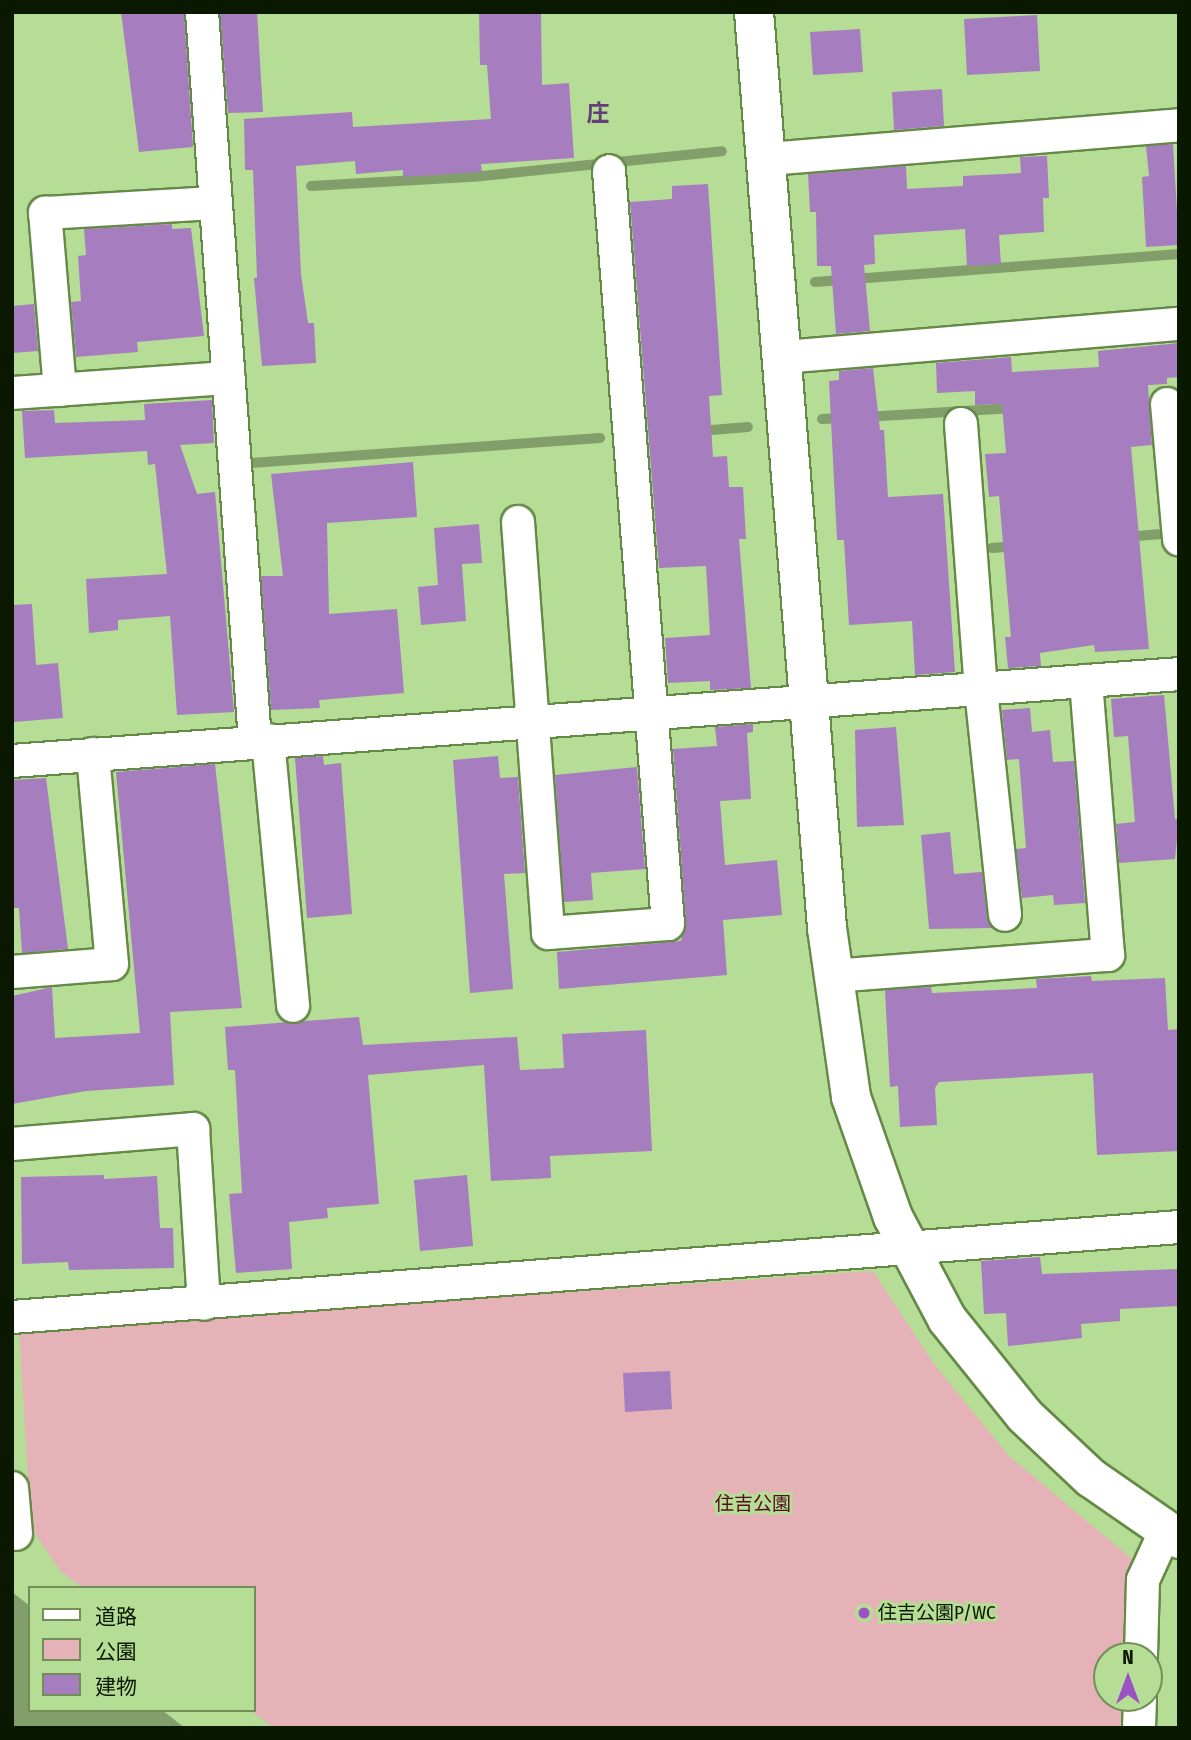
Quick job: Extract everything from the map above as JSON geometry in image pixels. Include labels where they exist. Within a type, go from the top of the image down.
[{"type":"street","points":[[202,12],[228,378],[262,740],[293,1006]]},
{"type":"street","points":[[754,12],[769,159],[832,976],[851,1097],[882,1193],[908,1250],[947,1319],[1025,1416],[1091,1478],[1172,1535],[1143,1580],[1141,1642]]},
{"type":"street","points":[[769,159],[1179,125]]},
{"type":"street","points":[[518,522],[548,933],[668,924],[609,172]]},
{"type":"street","points":[[60,390],[45,213],[215,203]]},
{"type":"street","points":[[783,357],[1179,324]]},
{"type":"street","points":[[12,393],[228,378]]},
{"type":"street","points":[[1167,404],[1179,538]]},
{"type":"street","points":[[961,424],[981,690],[1005,915]]},
{"type":"street","points":[[12,761],[262,740],[809,704],[1179,674]]},
{"type":"street","points":[[832,976],[1108,955],[1086,681]]},
{"type":"street","points":[[12,972],[113,964],[93,754]]},
{"type":"street","points":[[12,1144],[193,1129],[204,1304]]},
{"type":"street","points":[[12,1317],[1179,1227]]},
{"type":"street","points":[[12,1488],[16,1534]]},
{"type":"green space","name":"住吉公園","points":[[873,1271],[934,1364],[1009,1456],[1131,1558],[1128,1642],[1093,1642],[1093,1712],[1125,1712],[1124,1728],[274,1728],[253,1712],[256,1712],[256,1586],[80,1586],[60,1571],[31,1527],[19,1331]]},
{"type":"shaded area","points":[[12,1592],[28,1604],[28,1712],[165,1712],[185,1728],[12,1728]]},
{"type":"building","points":[[121,12],[184,12],[193,147],[139,152]]},
{"type":"building","points":[[220,12],[257,12],[263,112],[228,113]]},
{"type":"building","points":[[479,12],[541,12],[542,85],[569,83],[574,158],[481,164],[482,172],[403,177],[403,170],[356,174],[355,161],[296,166],[301,274],[308,323],[314,323],[316,363],[262,366],[254,278],[257,278],[253,170],[245,170],[244,119],[352,112],[353,127],[491,119],[487,65],[480,65]]},
{"type":"building","points":[[1037,15],[1040,71],[967,75],[964,19]]},
{"type":"building","points":[[860,29],[863,72],[813,75],[810,32]]},
{"type":"building","points":[[942,89],[944,126],[894,130],[892,92]]},
{"type":"building","points":[[1173,144],[1179,245],[1146,247],[1142,177],[1149,176],[1146,146]]},
{"type":"building","points":[[1047,156],[1049,198],[1043,198],[1044,232],[999,235],[1001,264],[967,266],[965,229],[874,235],[875,264],[864,265],[870,331],[836,334],[831,266],[817,266],[816,212],[810,212],[808,174],[906,166],[907,189],[963,186],[963,176],[1021,173],[1020,157]]},
{"type":"building","points":[[708,184],[722,395],[709,396],[713,457],[727,456],[729,487],[743,487],[746,539],[739,539],[751,688],[710,690],[710,681],[668,683],[665,638],[710,635],[706,566],[659,568],[630,202],[672,199],[672,186]]},
{"type":"building","points":[[172,224],[172,229],[191,228],[204,336],[137,342],[138,352],[76,357],[71,302],[81,301],[78,256],[86,255],[84,229]]},
{"type":"building","points":[[34,304],[38,351],[12,353],[12,306]]},
{"type":"building","points":[[1179,343],[1179,377],[1167,378],[1167,384],[1148,385],[1152,445],[1131,447],[1149,649],[1095,652],[1094,645],[1040,653],[1041,666],[1008,668],[1005,637],[1011,637],[999,496],[989,497],[985,454],[1006,453],[1002,404],[975,405],[975,391],[937,393],[936,363],[1011,357],[1012,372],[1099,367],[1098,351]]},
{"type":"building","points":[[873,368],[880,430],[884,430],[888,497],[943,494],[955,672],[915,675],[912,621],[849,625],[844,540],[837,540],[829,381],[839,380],[839,371]]},
{"type":"building","points":[[212,400],[214,443],[180,445],[197,494],[215,492],[234,712],[177,715],[170,616],[118,620],[118,630],[89,633],[86,579],[167,574],[155,464],[148,465],[147,451],[25,458],[22,411],[54,410],[55,423],[145,420],[144,404]]},
{"type":"building","points":[[413,462],[417,517],[327,523],[329,614],[397,609],[404,693],[319,700],[320,708],[271,710],[261,576],[283,576],[271,474]]},
{"type":"building","points":[[479,524],[482,563],[462,564],[466,621],[421,625],[418,587],[438,585],[434,528]]},
{"type":"building","points":[[32,604],[36,665],[58,663],[63,718],[14,722],[12,605]]},
{"type":"building","points":[[1164,695],[1175,819],[1179,819],[1175,859],[1119,863],[1116,824],[1135,822],[1128,736],[1114,737],[1111,699]]},
{"type":"building","points":[[1030,708],[1032,732],[1050,730],[1053,762],[1074,761],[1085,903],[1054,905],[1053,895],[1022,898],[1016,849],[1026,848],[1019,759],[1007,760],[1002,710]]},
{"type":"building","points":[[753,724],[753,732],[747,733],[751,799],[720,801],[725,865],[777,860],[782,915],[723,920],[727,975],[559,989],[557,952],[681,941],[686,923],[673,749],[717,746],[715,727]]},
{"type":"building","points":[[896,727],[904,825],[857,827],[855,730]]},
{"type":"building","points":[[323,756],[324,765],[341,763],[352,914],[307,918],[295,758]]},
{"type":"building","points":[[498,756],[500,778],[518,777],[525,873],[504,874],[513,989],[470,993],[453,760]]},
{"type":"building","points":[[215,764],[242,1008],[170,1012],[174,1085],[86,1091],[12,1104],[12,996],[52,987],[55,1038],[140,1033],[116,772]]},
{"type":"building","points":[[637,767],[645,869],[591,873],[593,900],[564,902],[555,775]]},
{"type":"building","points":[[46,778],[68,949],[22,953],[19,908],[12,908],[12,780]]},
{"type":"building","points":[[950,832],[954,874],[982,872],[987,917],[993,928],[929,929],[921,835]]},
{"type":"building","points":[[1091,976],[1092,981],[1165,978],[1168,1030],[1179,1029],[1179,1151],[1097,1155],[1093,1073],[939,1082],[935,1088],[937,1125],[900,1127],[898,1086],[890,1087],[885,990],[931,987],[932,993],[1037,988],[1036,979]]},
{"type":"building","points":[[359,1017],[363,1045],[517,1037],[520,1070],[564,1068],[562,1034],[646,1030],[652,1151],[550,1156],[551,1178],[491,1181],[484,1065],[368,1075],[379,1204],[327,1208],[328,1218],[289,1222],[292,1269],[236,1273],[229,1194],[242,1193],[235,1070],[228,1070],[225,1027]]},
{"type":"building","points":[[104,1175],[104,1179],[157,1176],[160,1228],[173,1228],[174,1268],[69,1270],[68,1262],[22,1264],[21,1177]]},
{"type":"building","points":[[467,1175],[473,1246],[420,1251],[414,1180]]},
{"type":"building","points":[[1040,1257],[1042,1274],[1179,1269],[1179,1306],[1120,1309],[1120,1321],[1081,1324],[1082,1338],[1008,1346],[1006,1313],[984,1314],[981,1261]]},
{"type":"building","points":[[670,1371],[672,1409],[625,1412],[623,1373]]},
{"type":"waterway","points":[[311,186],[482,176],[722,151]]},
{"type":"waterway","points":[[815,282],[1179,254]]},
{"type":"waterway","points":[[865,417],[1014,408]]},
{"type":"waterway","points":[[822,419],[843,418]]},
{"type":"waterway","points":[[700,431],[748,427]]},
{"type":"waterway","points":[[251,463],[600,438]]},
{"type":"waterway","points":[[1126,537],[1164,534]]},
{"type":"waterway","points":[[992,548],[1013,546]]},
{"type":"place","name":"住吉公園P/WC","points":[[864,1613]]},
{"type":"district","name":"庄","points":[[598,113]]}]
